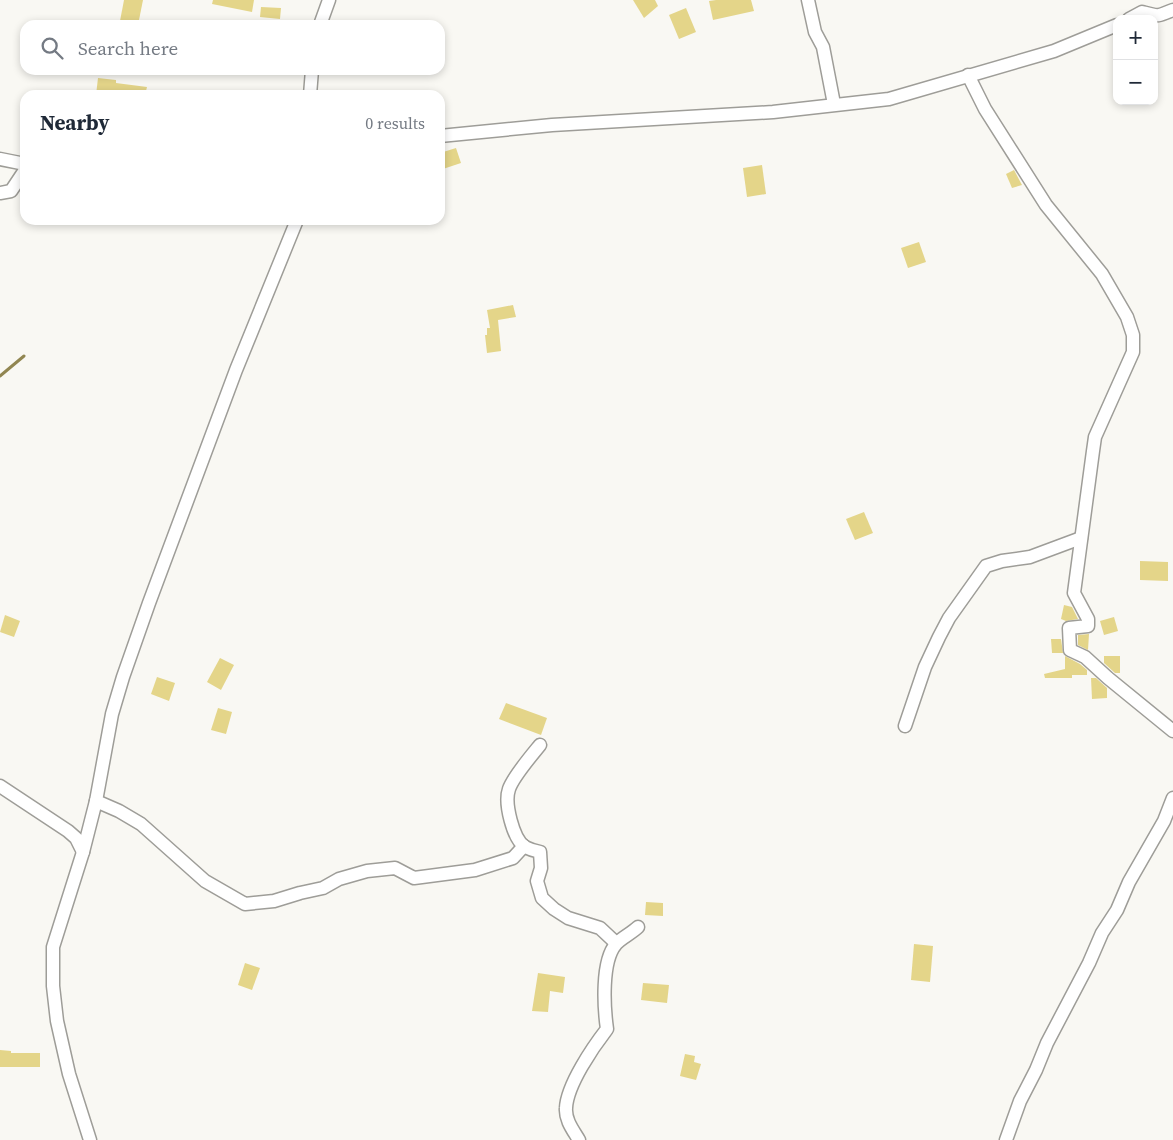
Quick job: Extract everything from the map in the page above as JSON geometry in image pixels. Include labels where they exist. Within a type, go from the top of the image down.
[{"type":"street","points":[[322,20],[328,0]]},
{"type":"street","points":[[808,0],[816,32],[823,47],[834,104]]},
{"type":"street","points":[[1158,16],[1173,10]]},
{"type":"street","points":[[1136,15],[1142,12],[1151,15]]},
{"type":"street","points":[[445,136],[552,125],[772,112],[889,98],[1054,51],[1113,27]]},
{"type":"street","points":[[310,90],[312,75]]},
{"type":"street","points":[[968,75],[986,110],[1046,204],[1102,274],[1127,317],[1133,335],[1133,352],[1096,437],[1074,593],[1088,619],[1088,626],[1069,628],[1070,650],[1085,657],[1173,731]]},
{"type":"street","points":[[0,160],[20,163]]},
{"type":"street","points":[[0,193],[11,191],[20,178]]},
{"type":"street","points":[[90,1140],[69,1074],[57,1021],[53,986],[53,947],[83,852],[96,800],[112,714],[123,677],[236,370],[295,225]]},
{"type":"street","points":[[905,726],[925,667],[938,637],[949,618],[986,566],[1002,561],[1030,557],[1082,538]]},
{"type":"street","points":[[540,745],[508,790],[508,809],[513,829],[524,846],[540,852],[541,868],[538,881],[542,898],[568,918],[600,928],[616,943]]},
{"type":"street","points":[[0,786],[68,831],[76,838],[83,852]]},
{"type":"street","points":[[1006,1140],[1020,1101],[1052,1034],[1089,963],[1102,933],[1117,910],[1129,882],[1164,821],[1173,798]]},
{"type":"street","points":[[96,800],[141,824],[205,881],[245,904],[274,901],[323,888],[339,879],[366,871],[396,868],[414,878],[475,870],[513,858],[524,846]]},
{"type":"street","points":[[579,1140],[570,1128],[566,1108],[571,1088],[594,1047],[607,1029],[605,1013],[609,957],[616,943],[638,927]]},
{"type":"building","points":[[124,0],[143,0],[139,20],[120,20]]},
{"type":"building","points":[[213,0],[254,0],[252,12],[212,4]]},
{"type":"building","points":[[633,0],[655,0],[658,6],[644,18]]},
{"type":"building","points":[[751,0],[754,11],[713,20],[709,1]]},
{"type":"building","points":[[261,7],[281,8],[280,19],[260,17]]},
{"type":"building","points":[[686,8],[696,32],[679,39],[669,15]]},
{"type":"building","points":[[98,78],[116,80],[116,83],[147,87],[146,90],[97,90]]},
{"type":"building","points":[[456,148],[461,163],[445,168],[445,151]]},
{"type":"building","points":[[762,165],[766,194],[747,197],[743,168]]},
{"type":"building","points":[[1014,170],[1022,185],[1012,188],[1006,174]]},
{"type":"building","points":[[919,242],[926,262],[908,268],[901,248]]},
{"type":"building","points":[[513,305],[516,317],[498,320],[501,351],[487,353],[485,335],[487,335],[487,328],[490,328],[487,310]]},
{"type":"building","points":[[864,512],[873,533],[855,540],[846,519]]},
{"type":"building","points":[[1140,561],[1168,562],[1168,581],[1140,580]]},
{"type":"building","points":[[1064,605],[1072,607],[1078,619],[1066,621],[1061,619]]},
{"type":"building","points":[[5,615],[20,621],[14,637],[0,632]]},
{"type":"building","points":[[1114,617],[1118,631],[1104,635],[1100,621]]},
{"type":"building","points":[[1089,634],[1088,650],[1078,645],[1078,635]]},
{"type":"building","points":[[1051,639],[1061,639],[1063,653],[1052,653]]},
{"type":"building","points":[[1065,656],[1087,670],[1087,675],[1072,675],[1072,678],[1045,678],[1044,674],[1065,669]]},
{"type":"building","points":[[1104,656],[1120,656],[1120,673],[1115,673],[1104,663]]},
{"type":"building","points":[[220,658],[234,665],[221,690],[207,682]]},
{"type":"building","points":[[157,677],[175,683],[169,701],[151,694]]},
{"type":"building","points":[[1091,678],[1096,678],[1107,688],[1107,698],[1092,699]]},
{"type":"building","points":[[506,703],[547,718],[541,735],[499,719]]},
{"type":"building","points":[[218,708],[232,712],[226,734],[211,730]]},
{"type":"building","points":[[646,902],[663,903],[663,916],[645,915]]},
{"type":"building","points":[[914,944],[933,946],[930,982],[911,980]]},
{"type":"building","points":[[245,963],[260,968],[252,990],[238,985]]},
{"type":"building","points":[[538,973],[565,977],[563,993],[550,991],[548,1012],[532,1011]]},
{"type":"building","points":[[643,983],[669,985],[667,1003],[641,1000]]},
{"type":"building","points":[[0,1050],[11,1051],[11,1053],[40,1053],[40,1067],[0,1067]]},
{"type":"building","points":[[685,1054],[695,1056],[694,1062],[701,1064],[696,1080],[680,1076]]},
{"type":"waterway","points":[[0,376],[24,356]]}]
